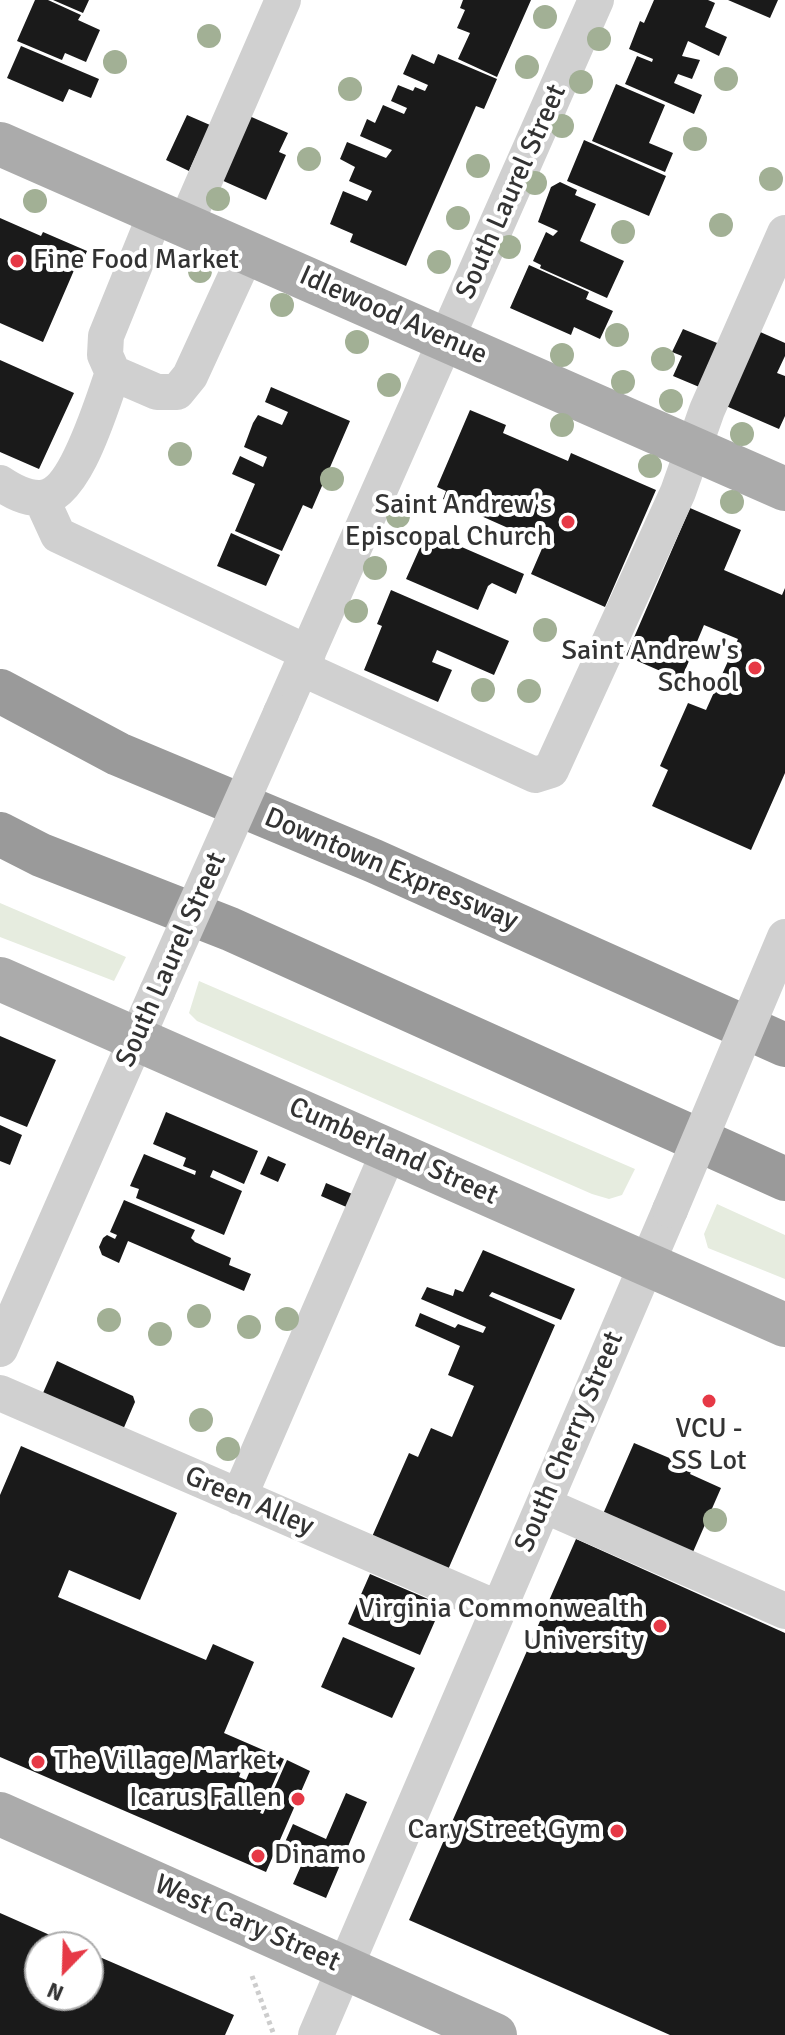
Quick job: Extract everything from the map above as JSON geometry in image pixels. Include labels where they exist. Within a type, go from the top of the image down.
[{"type":"highway","points":[[0,678],[118,754]]},
{"type":"highway","name":"Downtown Expressway","points":[[0,691],[118,754],[374,861],[785,1045]]},
{"type":"highway","points":[[0,834],[41,855],[230,929],[785,1179]]},
{"type":"main road","name":"Idlewood Avenue","points":[[0,144],[785,489]]},
{"type":"main road","name":"Cumberland Street","points":[[0,979],[785,1325]]},
{"type":"main road","name":"West Cary Street","points":[[0,1814],[495,2035]]},
{"type":"street","points":[[247,252],[190,376],[177,392],[157,392],[113,373],[105,355],[106,336],[283,0]]},
{"type":"street","name":"South Laurel Street","points":[[0,1349],[596,0]]},
{"type":"street","points":[[41,498],[58,535],[535,775],[551,770],[678,492],[707,410],[785,233]]},
{"type":"street","points":[[0,483],[19,494],[41,498],[55,494],[77,464],[113,373]]},
{"type":"street","name":"South Cherry Street","points":[[316,2035],[785,937]]},
{"type":"street","points":[[239,1497],[390,1149]]},
{"type":"street","name":"Green Alley","points":[[0,1393],[499,1609]]},
{"type":"street","points":[[544,1505],[785,1611]]},
{"type":"path","points":[[252,1976],[274,2035]]},
{"type":"shaded area","points":[[0,903],[126,957],[114,981],[0,937]]},
{"type":"shaded area","points":[[199,981],[635,1169],[622,1195],[609,1199],[592,1194],[197,1021],[189,1013]]},
{"type":"shaded area","points":[[717,1204],[785,1235],[785,1279],[708,1248],[704,1234]]},
{"type":"building","points":[[35,0],[48,0],[81,15],[78,20],[100,30],[86,62],[65,53],[62,60],[17,41]]},
{"type":"building","points":[[53,0],[89,0],[83,13]]},
{"type":"building","points":[[463,0],[531,0],[497,77],[458,59],[470,33],[457,28],[465,10],[460,8]]},
{"type":"building","points":[[654,0],[708,0],[715,3],[705,27],[727,37],[719,56],[688,41],[682,56],[700,60],[692,79],[678,74],[674,83],[702,95],[694,114],[625,84],[637,56],[652,62],[653,59],[629,49],[640,21],[644,23]]},
{"type":"building","points":[[728,0],[778,0],[770,18]]},
{"type":"building","points":[[21,46],[99,79],[91,98],[69,89],[63,102],[7,78]]},
{"type":"building","points":[[412,54],[434,64],[438,54],[497,79],[484,109],[476,106],[406,266],[350,242],[353,234],[330,224],[343,191],[367,201],[372,191],[349,181],[355,167],[340,159],[347,142],[386,158],[392,150],[360,136],[367,119],[375,123],[383,105],[404,114],[407,108],[391,101],[398,85],[413,91],[415,87],[425,91],[428,85],[403,74]]},
{"type":"building","points":[[616,84],[665,105],[649,143],[673,153],[665,172],[592,141]]},
{"type":"building","points":[[187,115],[210,125],[189,171],[166,160]]},
{"type":"building","points":[[247,115],[288,133],[279,152],[286,155],[266,200],[219,179]]},
{"type":"building","points":[[584,140],[666,176],[649,216],[567,181]]},
{"type":"building","points":[[560,182],[577,190],[575,195],[596,204],[580,241],[624,261],[607,298],[540,268],[541,265],[533,261],[546,232],[553,236],[558,231],[538,222],[551,187]]},
{"type":"building","points":[[0,218],[87,251],[79,270],[75,268],[43,342],[0,323]]},
{"type":"building","points":[[529,265],[589,292],[586,299],[613,311],[600,339],[574,327],[571,335],[510,308]]},
{"type":"building","points":[[683,329],[722,345],[704,389],[673,376],[682,356],[672,352]]},
{"type":"building","points":[[758,331],[785,343],[785,356],[777,373],[785,376],[785,416],[779,429],[726,406]]},
{"type":"building","points":[[0,360],[74,393],[39,469],[0,452]]},
{"type":"building","points":[[271,387],[350,421],[312,509],[303,505],[282,551],[235,531],[255,484],[232,474],[240,456],[263,467],[267,457],[244,447],[253,423],[258,415],[282,425],[288,412],[265,402]]},
{"type":"building","name":"Saint Andrew's Episcopal Church","points":[[470,410],[506,425],[503,433],[568,461],[571,453],[656,490],[605,607],[531,574],[544,544],[443,499],[446,491],[437,487]]},
{"type":"building","name":"Saint Andrew's School","points":[[690,508],[741,530],[724,570],[782,595],[785,588],[785,773],[751,850],[652,806],[668,770],[660,766],[688,703],[706,710],[738,639],[704,625],[681,680],[626,656]]},
{"type":"building","points":[[427,532],[524,574],[516,594],[492,583],[478,610],[406,579]]},
{"type":"building","points":[[231,533],[280,555],[266,586],[217,566]]},
{"type":"building","points":[[391,590],[509,641],[494,675],[437,650],[432,662],[452,670],[438,702],[364,670],[382,626],[377,624]]},
{"type":"building","points":[[0,1036],[56,1060],[27,1127],[0,1116]]},
{"type":"building","points":[[166,1112],[258,1151],[244,1184],[213,1170],[210,1177],[242,1191],[224,1235],[136,1198],[139,1189],[130,1186],[144,1154],[195,1175],[196,1171],[183,1166],[186,1158],[153,1144]]},
{"type":"building","points":[[0,1125],[22,1135],[10,1165],[0,1161]]},
{"type":"building","points":[[268,1156],[286,1164],[278,1182],[260,1174]]},
{"type":"building","points":[[326,1183],[357,1196],[351,1209],[321,1196]]},
{"type":"building","points":[[124,1200],[195,1230],[191,1238],[195,1242],[231,1258],[229,1265],[251,1274],[244,1291],[128,1241],[119,1263],[102,1255],[99,1247],[103,1238],[107,1235],[115,1239],[117,1235],[110,1232]]},
{"type":"building","points":[[483,1250],[575,1289],[561,1320],[492,1292],[489,1296],[555,1325],[447,1572],[371,1539],[409,1453],[418,1457],[431,1428],[452,1437],[474,1386],[448,1375],[460,1346],[415,1326],[420,1313],[455,1328],[458,1324],[483,1333],[486,1327],[421,1299],[427,1287],[453,1296],[455,1289],[463,1292]]},
{"type":"building","points":[[57,1361],[133,1396],[135,1402],[122,1432],[43,1393]]},
{"type":"building","points":[[634,1443],[693,1468],[690,1474],[721,1488],[693,1552],[603,1514]]},
{"type":"building","points":[[21,1446],[177,1513],[140,1600],[69,1570],[58,1597],[206,1660],[213,1644],[254,1662],[224,1733],[284,1759],[260,1813],[263,1814],[287,1760],[310,1771],[266,1872],[0,1757],[0,1495]],"holes":[[[244,1763],[252,1766],[246,1780],[239,1777]]]},
{"type":"building","name":"Cary Street Gym","points":[[576,1539],[785,1633],[785,2035],[670,2035],[409,1920]]},
{"type":"building","points":[[370,1574],[442,1605],[420,1655],[348,1624]]},
{"type":"building","points":[[343,1637],[415,1668],[392,1718],[321,1687]]},
{"type":"building","points":[[346,1793],[367,1802],[326,1898],[293,1884],[304,1859],[282,1849],[293,1824],[326,1839]]},
{"type":"building","points":[[0,1913],[41,1931],[24,1931],[24,2011],[104,2011],[104,1959],[234,2015],[225,2035],[0,2035]]},
{"type":"place","name":"Fine Food Market","points":[[17,261]]},
{"type":"place","name":"Saint Andrew's Episcopal Church","points":[[568,522]]},
{"type":"place","name":"Saint Andrew's School","points":[[755,668]]},
{"type":"place","name":"VCU - SS Lot","points":[[709,1401]]},
{"type":"place","name":"Virginia Commonwealth University","points":[[660,1626]]},
{"type":"place","name":"The Village Market","points":[[38,1762]]},
{"type":"place","name":"Icarus Fallen","points":[[298,1799]]},
{"type":"place","name":"Cary Street Gym","points":[[617,1831]]},
{"type":"place","name":"Dinamo","points":[[258,1856]]}]
